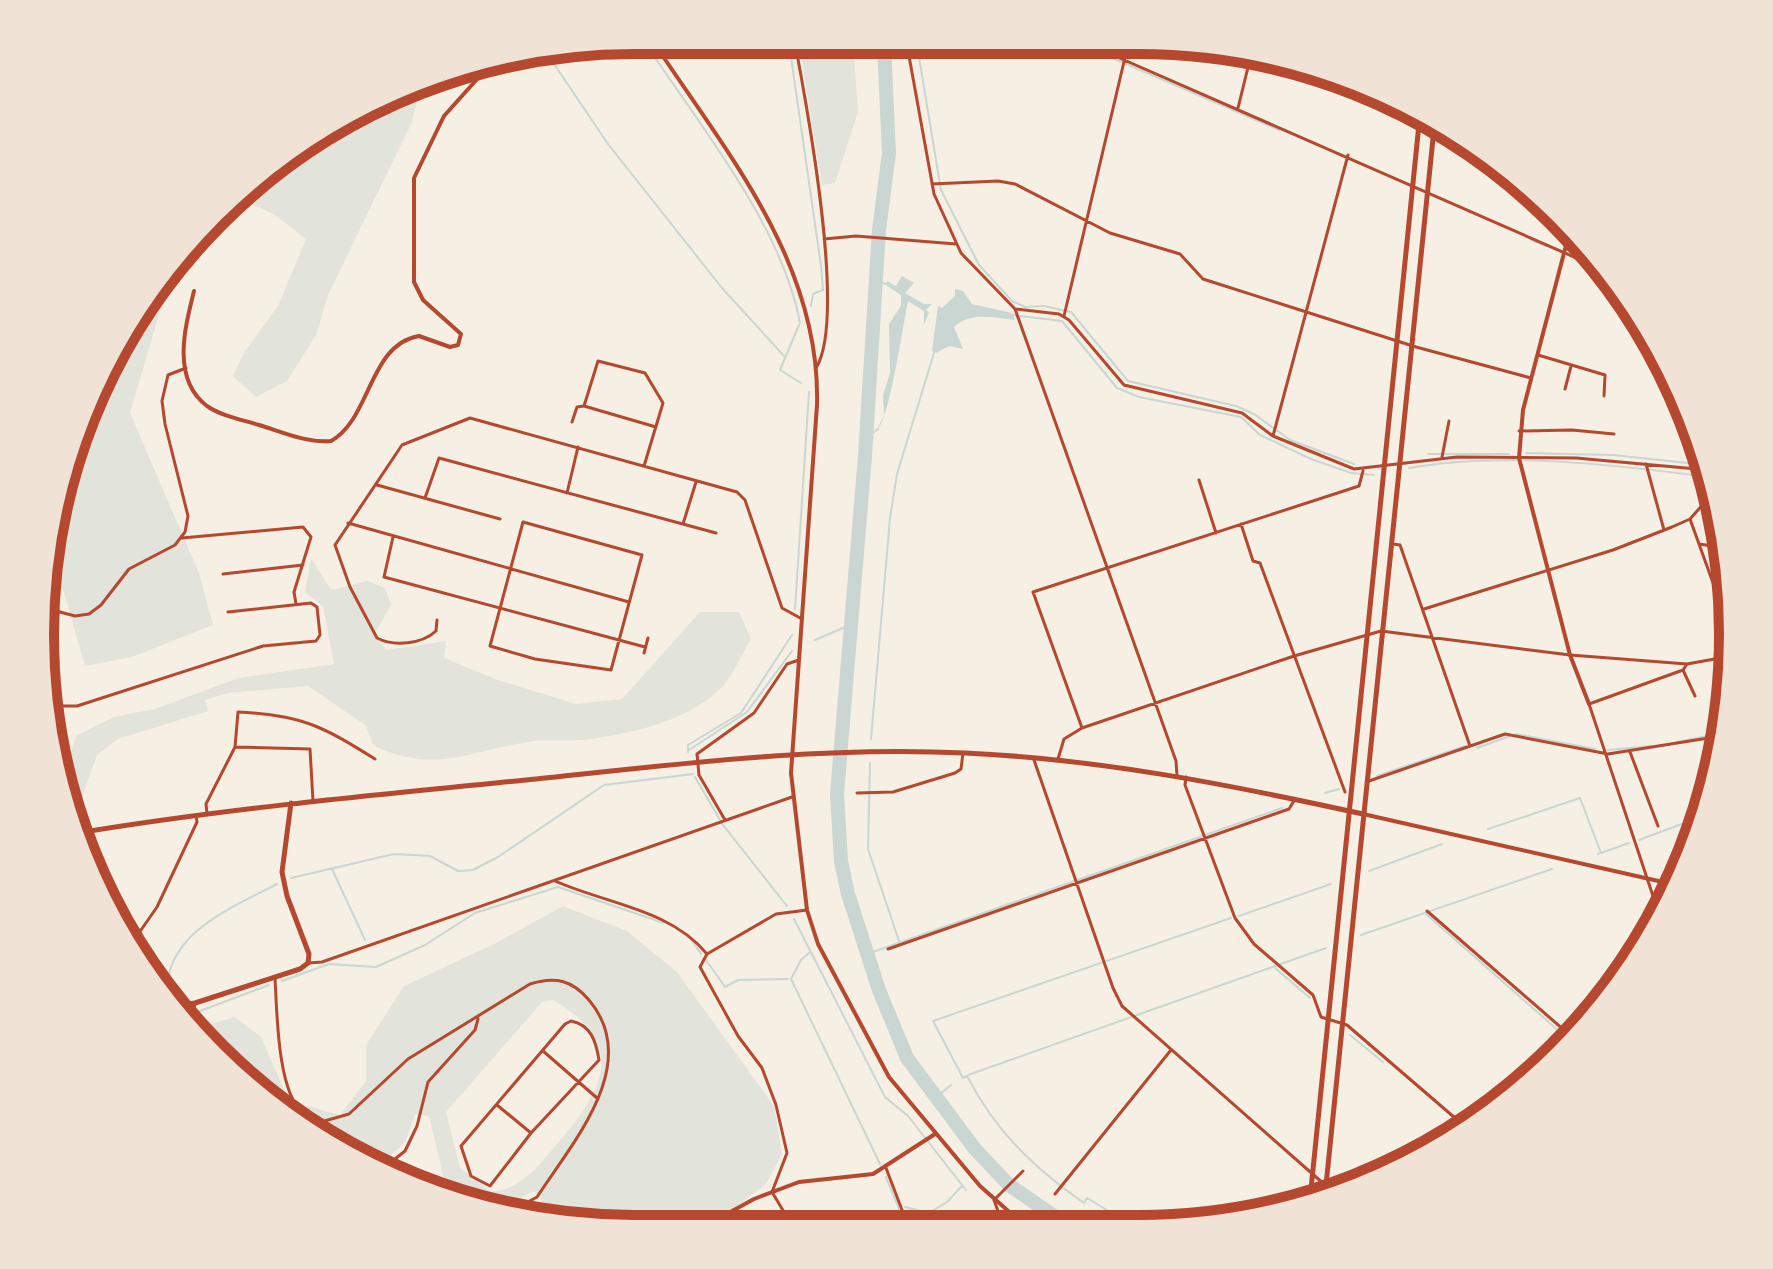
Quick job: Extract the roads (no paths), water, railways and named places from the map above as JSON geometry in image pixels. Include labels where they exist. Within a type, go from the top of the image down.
[{"type":"main road","points":[[1311,1188],[1419,127]]},
{"type":"main road","points":[[1326,1184],[1365,780],[1433,135]]},
{"type":"main road","points":[[89,831],[291,803],[697,762],[856,752],[963,753],[1058,759],[1186,777],[1363,814]]},
{"type":"main road","points":[[187,1004],[275,978],[308,963],[309,954],[287,896],[282,872],[291,803]]},
{"type":"street","points":[[661,54],[781,239],[800,289],[816,368],[817,405],[792,797],[807,910],[818,944],[889,1077],[935,1134],[994,1200],[1012,1215]]},
{"type":"street","points":[[797,54],[824,239],[829,326],[825,354],[816,368]]},
{"type":"street","points":[[909,54],[932,184],[956,243],[970,264],[1015,309],[1176,761],[1177,776]]},
{"type":"street","points":[[1109,54],[1581,259]]},
{"type":"street","points":[[1065,312],[1126,54]]},
{"type":"street","points":[[1238,108],[1249,64]]},
{"type":"street","points":[[194,291],[183,336],[186,368],[192,387],[214,410],[300,437],[331,441],[345,431],[393,347],[419,336],[450,347],[458,345],[461,334],[423,300],[414,282],[414,178],[444,116],[481,75]]},
{"type":"street","points":[[1274,433],[1347,157]]},
{"type":"street","points":[[932,184],[998,181],[1015,184],[1110,233],[1180,254],[1203,279],[1410,345],[1531,378]]},
{"type":"street","points":[[824,239],[856,236],[956,243]]},
{"type":"street","points":[[1566,243],[1519,431],[1520,462],[1570,655],[1654,900]]},
{"type":"street","points":[[1015,309],[1065,312],[1124,385],[1242,413],[1274,433],[1363,474],[1443,454],[1520,462],[1576,458],[1647,468],[1695,470]]},
{"type":"street","points":[[1538,355],[1605,375],[1604,396]]},
{"type":"street","points":[[584,406],[598,361],[645,373],[663,403],[644,466]]},
{"type":"street","points":[[1565,389],[1572,365]]},
{"type":"street","points":[[182,538],[188,516],[162,401],[168,375],[186,368]]},
{"type":"street","points":[[572,422],[577,407],[584,406],[656,427]]},
{"type":"street","points":[[437,620],[436,631],[429,636],[400,644],[377,638],[335,549],[336,540],[402,445],[470,418],[742,495],[782,608],[802,619]]},
{"type":"street","points":[[1443,454],[1449,421]]},
{"type":"street","points":[[1519,431],[1572,430],[1614,434]]},
{"type":"street","points":[[567,493],[578,447]]},
{"type":"street","points":[[425,498],[439,458],[716,533]]},
{"type":"street","points":[[1647,468],[1664,530]]},
{"type":"street","points":[[1082,728],[1033,592],[1359,486],[1363,474]]},
{"type":"street","points":[[1199,480],[1216,533]]},
{"type":"street","points":[[683,524],[696,481]]},
{"type":"street","points":[[375,484],[500,519]]},
{"type":"street","points":[[1424,609],[1547,568],[1613,550],[1690,519],[1704,503]]},
{"type":"street","points":[[1690,519],[1718,597]]},
{"type":"street","points":[[523,522],[642,555],[611,670],[535,659],[490,646],[510,569],[523,522]]},
{"type":"street","points":[[348,523],[629,602]]},
{"type":"street","points":[[1241,524],[1253,561],[1260,563],[1345,792]]},
{"type":"street","points":[[55,611],[75,616],[89,614],[101,605],[129,569],[182,538],[303,527],[311,537],[294,592],[296,604]]},
{"type":"street","points":[[393,537],[384,577],[645,647]]},
{"type":"street","points":[[1391,543],[1400,545],[1470,746]]},
{"type":"street","points":[[1699,544],[1712,546]]},
{"type":"street","points":[[223,574],[303,565]]},
{"type":"street","points":[[59,707],[77,706],[263,646],[316,641],[320,635],[317,607],[311,603],[228,612]]},
{"type":"street","points":[[1058,759],[1064,739],[1082,728],[1294,656],[1381,631],[1570,655],[1687,664],[1718,658]]},
{"type":"street","points":[[644,653],[648,638]]},
{"type":"street","points":[[722,821],[707,793],[697,762],[701,749],[745,721],[787,664],[799,660]]},
{"type":"street","points":[[1589,704],[1683,670],[1687,664]]},
{"type":"street","points":[[1683,670],[1695,696]]},
{"type":"street","points":[[207,813],[206,804],[235,747],[238,712],[281,714],[310,721],[375,759]]},
{"type":"street","points":[[1365,780],[1509,734],[1604,753],[1630,752],[1710,738]]},
{"type":"street","points":[[235,747],[310,749],[313,801]]},
{"type":"street","points":[[1630,752],[1658,826]]},
{"type":"street","points":[[857,793],[893,792],[955,773],[961,769],[963,753]]},
{"type":"street","points":[[1034,757],[1033,766],[1113,988],[1132,1017],[1324,1184]]},
{"type":"street","points":[[1186,777],[1185,785],[1235,918],[1254,944],[1313,995],[1318,1013],[1329,1020],[1342,1022],[1457,1120]]},
{"type":"street","points":[[308,963],[322,962],[792,797]]},
{"type":"street","points":[[888,949],[1289,809],[1295,799]]},
{"type":"street","points":[[1363,814],[1663,882]]},
{"type":"street","points":[[138,934],[157,907],[197,822],[196,815]]},
{"type":"street","points":[[555,881],[668,921],[694,938],[707,954]]},
{"type":"street","points":[[772,1192],[787,1153],[776,1105],[762,1068],[738,1036],[700,967],[707,954],[776,914],[807,910]]},
{"type":"street","points":[[1428,912],[1563,1030]]},
{"type":"street","points":[[275,978],[279,1036],[293,1099],[300,1108]]},
{"type":"street","points":[[316,1120],[321,1122],[349,1114],[408,1059],[478,1019],[492,1005],[530,984],[558,979],[579,989],[598,1011],[606,1032],[606,1080],[599,1099],[537,1197],[523,1204]]},
{"type":"street","points":[[195,1003],[195,1013]]},
{"type":"street","points":[[393,1162],[405,1151],[417,1126],[428,1082],[475,1030],[478,1019]]},
{"type":"street","points":[[571,1021],[585,1026],[595,1040],[599,1060],[531,1133],[490,1186],[471,1176],[461,1146],[543,1051],[571,1021]]},
{"type":"street","points":[[1058,1189],[1171,1050]]},
{"type":"street","points":[[543,1051],[599,1099]]},
{"type":"street","points":[[496,1105],[531,1133]]},
{"type":"street","points":[[727,1215],[799,1182],[863,1177],[886,1168],[935,1134]]},
{"type":"street","points":[[886,1168],[902,1215]]},
{"type":"street","points":[[994,1200],[1022,1172]]},
{"type":"street","points":[[772,1192],[786,1215]]},
{"type":"street","points":[[994,1200],[999,1215]]},
{"type":"waterway","points":[[653,54],[757,212],[776,249],[800,323]]},
{"type":"waterway","points":[[791,54],[823,290],[813,294],[811,306]]},
{"type":"waterway","points":[[884,54],[889,153],[879,230],[865,456],[837,794],[841,861],[848,894],[879,990],[907,1058],[975,1149],[1009,1185],[1052,1215]]},
{"type":"waterway","points":[[918,54],[941,190],[979,265],[1012,301],[1025,307],[1044,306],[1071,312],[1128,381],[1236,406],[1254,414],[1290,440],[1354,464]]},
{"type":"waterway","points":[[1103,54],[1279,130]]},
{"type":"waterway","points":[[552,60],[608,144],[722,288],[784,356]]},
{"type":"waterway","points":[[1531,240],[1546,246]]},
{"type":"waterway","points":[[1574,259],[1585,264]]},
{"type":"waterway","points":[[876,282],[887,284]]},
{"type":"waterway","points":[[1011,315],[1062,321],[1117,388],[1139,397],[1241,417],[1260,435],[1311,459],[1351,473],[1374,475]]},
{"type":"waterway","points":[[799,325],[780,370],[801,383]]},
{"type":"waterway","points":[[871,739],[890,518],[897,474],[934,353]]},
{"type":"waterway","points":[[795,609],[809,392]]},
{"type":"waterway","points":[[866,438],[878,429]]},
{"type":"waterway","points":[[1526,453],[1613,455],[1693,463]]},
{"type":"waterway","points":[[1428,454],[1509,454]]},
{"type":"waterway","points":[[1409,468],[1520,460],[1598,464],[1696,476]]},
{"type":"waterway","points":[[815,640],[850,625]]},
{"type":"waterway","points":[[688,752],[688,745],[741,713],[792,635]]},
{"type":"waterway","points":[[689,750],[747,712],[792,651]]},
{"type":"waterway","points":[[1516,734],[1595,749]]},
{"type":"waterway","points":[[1677,742],[1710,735]]},
{"type":"waterway","points":[[1477,748],[1510,736]]},
{"type":"waterway","points":[[1377,776],[1465,746]]},
{"type":"waterway","points":[[1608,750],[1651,746]]},
{"type":"waterway","points":[[870,763],[868,849],[899,941]]},
{"type":"waterway","points":[[291,878],[394,854],[430,856],[458,871],[473,870],[498,857],[604,785],[693,774]]},
{"type":"waterway","points":[[695,777],[723,825],[787,906]]},
{"type":"waterway","points":[[1325,793],[1339,789]]},
{"type":"waterway","points":[[1488,829],[1580,798],[1601,853]]},
{"type":"waterway","points":[[870,953],[1282,808]]},
{"type":"waterway","points":[[1639,840],[1688,822]]},
{"type":"waterway","points":[[1598,854],[1629,843]]},
{"type":"waterway","points":[[1369,871],[1442,844]]},
{"type":"waterway","points":[[332,869],[365,940]]},
{"type":"waterway","points":[[1361,935],[1552,869]]},
{"type":"waterway","points":[[169,981],[177,954],[190,938],[222,913],[277,884]]},
{"type":"waterway","points":[[1239,916],[1331,884]]},
{"type":"waterway","points":[[282,981],[329,964],[376,967],[425,945],[475,913],[558,887],[664,923]]},
{"type":"waterway","points":[[1426,914],[1561,1033]]},
{"type":"waterway","points":[[1115,1215],[1087,1198],[1084,1203],[1017,1147],[990,1114],[967,1076],[963,1078],[933,1021],[1231,918]]},
{"type":"waterway","points":[[794,919],[885,1097],[908,1116],[966,1190]]},
{"type":"waterway","points":[[693,942],[701,954]]},
{"type":"waterway","points":[[968,1075],[1326,948]]},
{"type":"waterway","points":[[809,953],[801,960],[791,979],[880,1164]]},
{"type":"waterway","points":[[706,960],[725,987],[738,980],[788,979]]},
{"type":"waterway","points":[[1275,968],[1310,998]]},
{"type":"waterway","points":[[200,1011],[269,985]]},
{"type":"waterway","points":[[1350,1035],[1383,1062]]},
{"type":"waterway","points":[[934,1099],[951,1085]]},
{"type":"waterway","points":[[886,1177],[899,1209]]},
{"type":"waterway","points":[[905,1207],[929,1213],[947,1202],[962,1186]]}]
